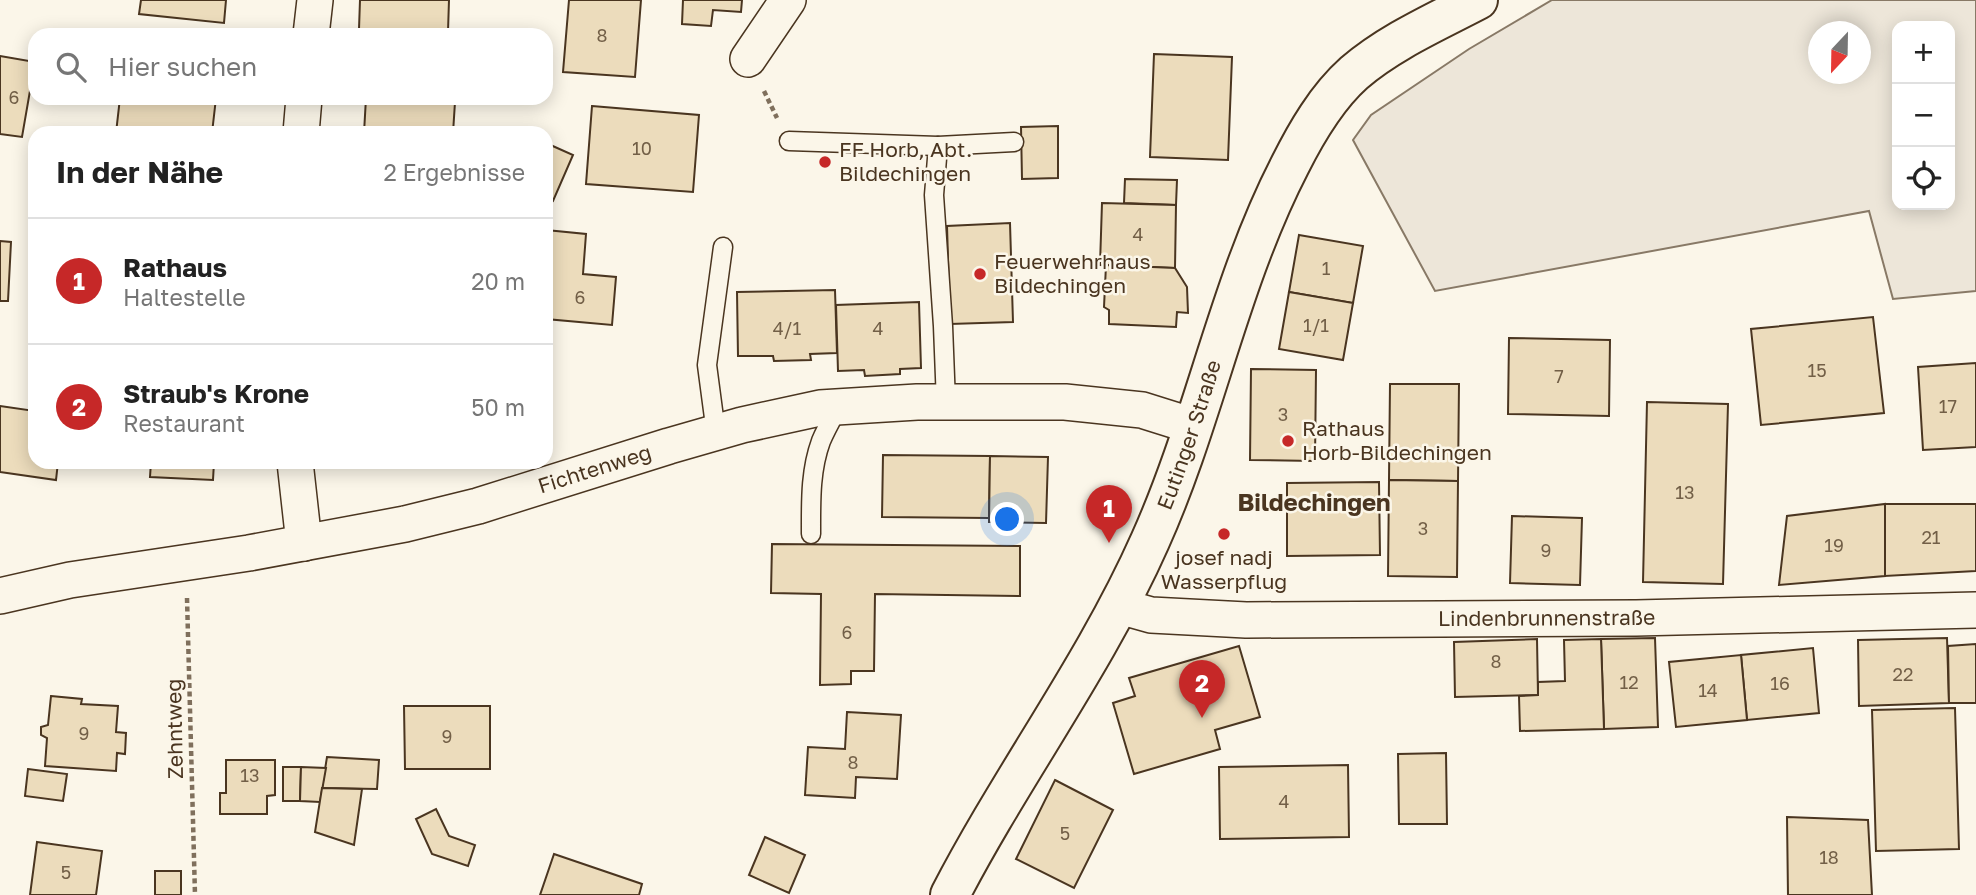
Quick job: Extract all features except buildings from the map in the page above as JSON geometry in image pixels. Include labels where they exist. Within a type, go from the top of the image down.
[{"type":"main road","name":"Eutinger Straße","points":[[950,895],[1119,606],[1174,484],[1225,325],[1259,231],[1307,132],[1352,74],[1387,48],[1466,6]]},
{"type":"street","points":[[312,28],[315,0]]},
{"type":"street","points":[[748,59],[788,0]]},
{"type":"street","points":[[302,126],[303,105]]},
{"type":"street","name":"Fichtenweg","points":[[0,596],[71,580],[405,524],[478,506],[716,433],[820,408],[1054,402],[1142,410],[1193,426]]},
{"type":"street","points":[[296,469],[304,543]]},
{"type":"street","name":"Lindenbrunnenstraße","points":[[1119,606],[1151,615],[1246,620],[1636,618],[1976,610]]},
{"type":"lane","points":[[789,141],[938,146],[1014,142]]},
{"type":"lane","points":[[938,146],[934,195],[946,403]]},
{"type":"lane","points":[[716,433],[707,365],[723,247]]},
{"type":"lane","points":[[811,534],[814,465],[821,440],[838,406]]},
{"type":"path","points":[[748,59],[789,141]]},
{"type":"path","name":"Zehntweg","points":[[186,562],[195,895]]},
{"type":"shaded area","points":[[1552,0],[1976,0],[1976,291],[1893,299],[1869,211],[1435,291],[1353,140],[1371,115],[1469,49]]},
{"type":"place","name":"FF Horb, Abt. Bildechingen","points":[[825,162]]},
{"type":"place","name":"Feuerwehrhaus Bildechingen","points":[[980,274]]},
{"type":"place","name":"Rathaus Horb-Bildechingen","points":[[1288,441]]},
{"type":"place","name":"josef nadj Wasserpflug","points":[[1224,534]]},
{"type":"place","name":"Rathaus","points":[[1109,543]]},
{"type":"place","name":"Straub's Krone","points":[[1202,718]]},
{"type":"district","name":"Bildechingen","points":[[1314,503]]}]
